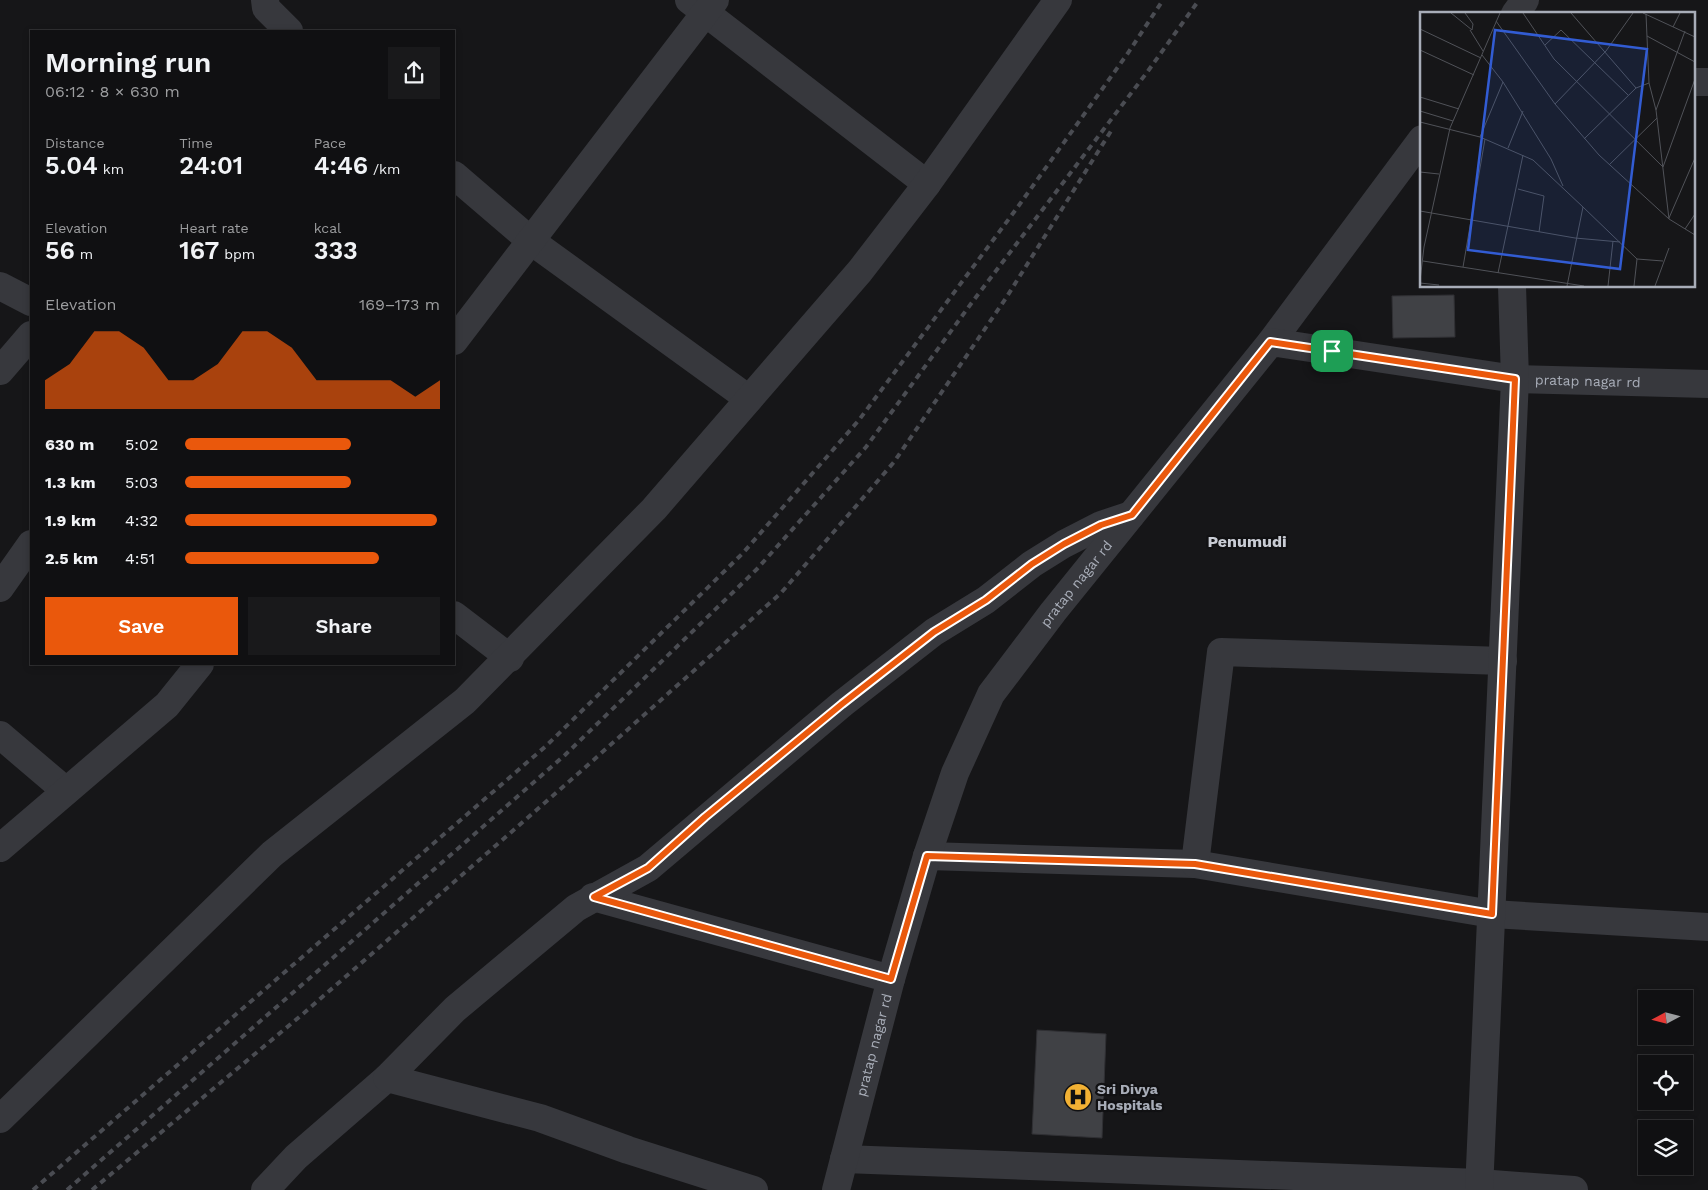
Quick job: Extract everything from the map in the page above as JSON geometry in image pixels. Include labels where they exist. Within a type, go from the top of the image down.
[{"type":"street","points":[[265,0],[266,8],[288,30]]},
{"type":"street","points":[[0,1119],[272,854],[465,701],[510,658],[654,509],[860,271],[927,184],[1058,0]]},
{"type":"street","points":[[1516,12],[1525,0]]},
{"type":"street","points":[[455,340],[531,240],[703,4],[927,184]]},
{"type":"street","points":[[1270,342],[1420,141]]},
{"type":"street","points":[[455,176],[531,240],[749,399]]},
{"type":"street","points":[[0,286],[30,301]]},
{"type":"street","points":[[1479,1186],[1515,379],[1512,288]]},
{"type":"street","points":[[0,371],[30,336]]},
{"type":"street","name":"pratap nagar rd","points":[[836,1190],[891,979],[927,856],[955,773],[991,694],[1270,342],[1515,379],[1708,384]]},
{"type":"street","points":[[265,1190],[296,1156],[387,1078],[455,1009],[576,908],[648,868],[705,817],[842,704],[934,632],[986,600],[1032,564],[1064,544],[1101,525],[1132,515]]},
{"type":"street","points":[[0,588],[30,545]]},
{"type":"street","points":[[455,616],[510,658]]},
{"type":"street","points":[[1195,864],[1221,652],[1503,661]]},
{"type":"street","points":[[0,848],[167,705],[199,665]]},
{"type":"street","points":[[0,735],[66,791]]},
{"type":"street","points":[[927,856],[1195,864],[1492,914],[1708,927]]},
{"type":"street","points":[[594,897],[891,979]]},
{"type":"street","points":[[387,1078],[540,1118],[628,1150],[754,1190]]},
{"type":"street","points":[[844,1158],[1574,1190]]},
{"type":"building","points":[[1454,295],[1455,337],[1393,338],[1392,296]]},
{"type":"building","points":[[1037,1030],[1106,1034],[1102,1138],[1032,1134]]},
{"type":"railway","points":[[33,1190],[546,746],[743,553],[859,420],[1017,208],[1128,53],[1163,0]]},
{"type":"railway","points":[[67,1190],[565,755],[757,569],[866,447],[973,301],[1148,71],[1199,0]]},
{"type":"railway","points":[[92,1190],[304,1013],[580,772],[781,593],[894,462],[1006,298],[1111,131]]},
{"type":"place","name":"Sri Divya Hospitals","points":[[1078,1097]]},
{"type":"district","name":"Penumudi","points":[[1247,541]]},
{"type":"route","points":[[1270,342],[1332,351],[1515,379],[1492,914],[1195,864],[927,856],[891,979],[594,897],[648,868],[705,817],[842,704],[934,632],[986,600],[1032,564],[1064,544],[1101,525],[1132,515],[1270,342]]}]
